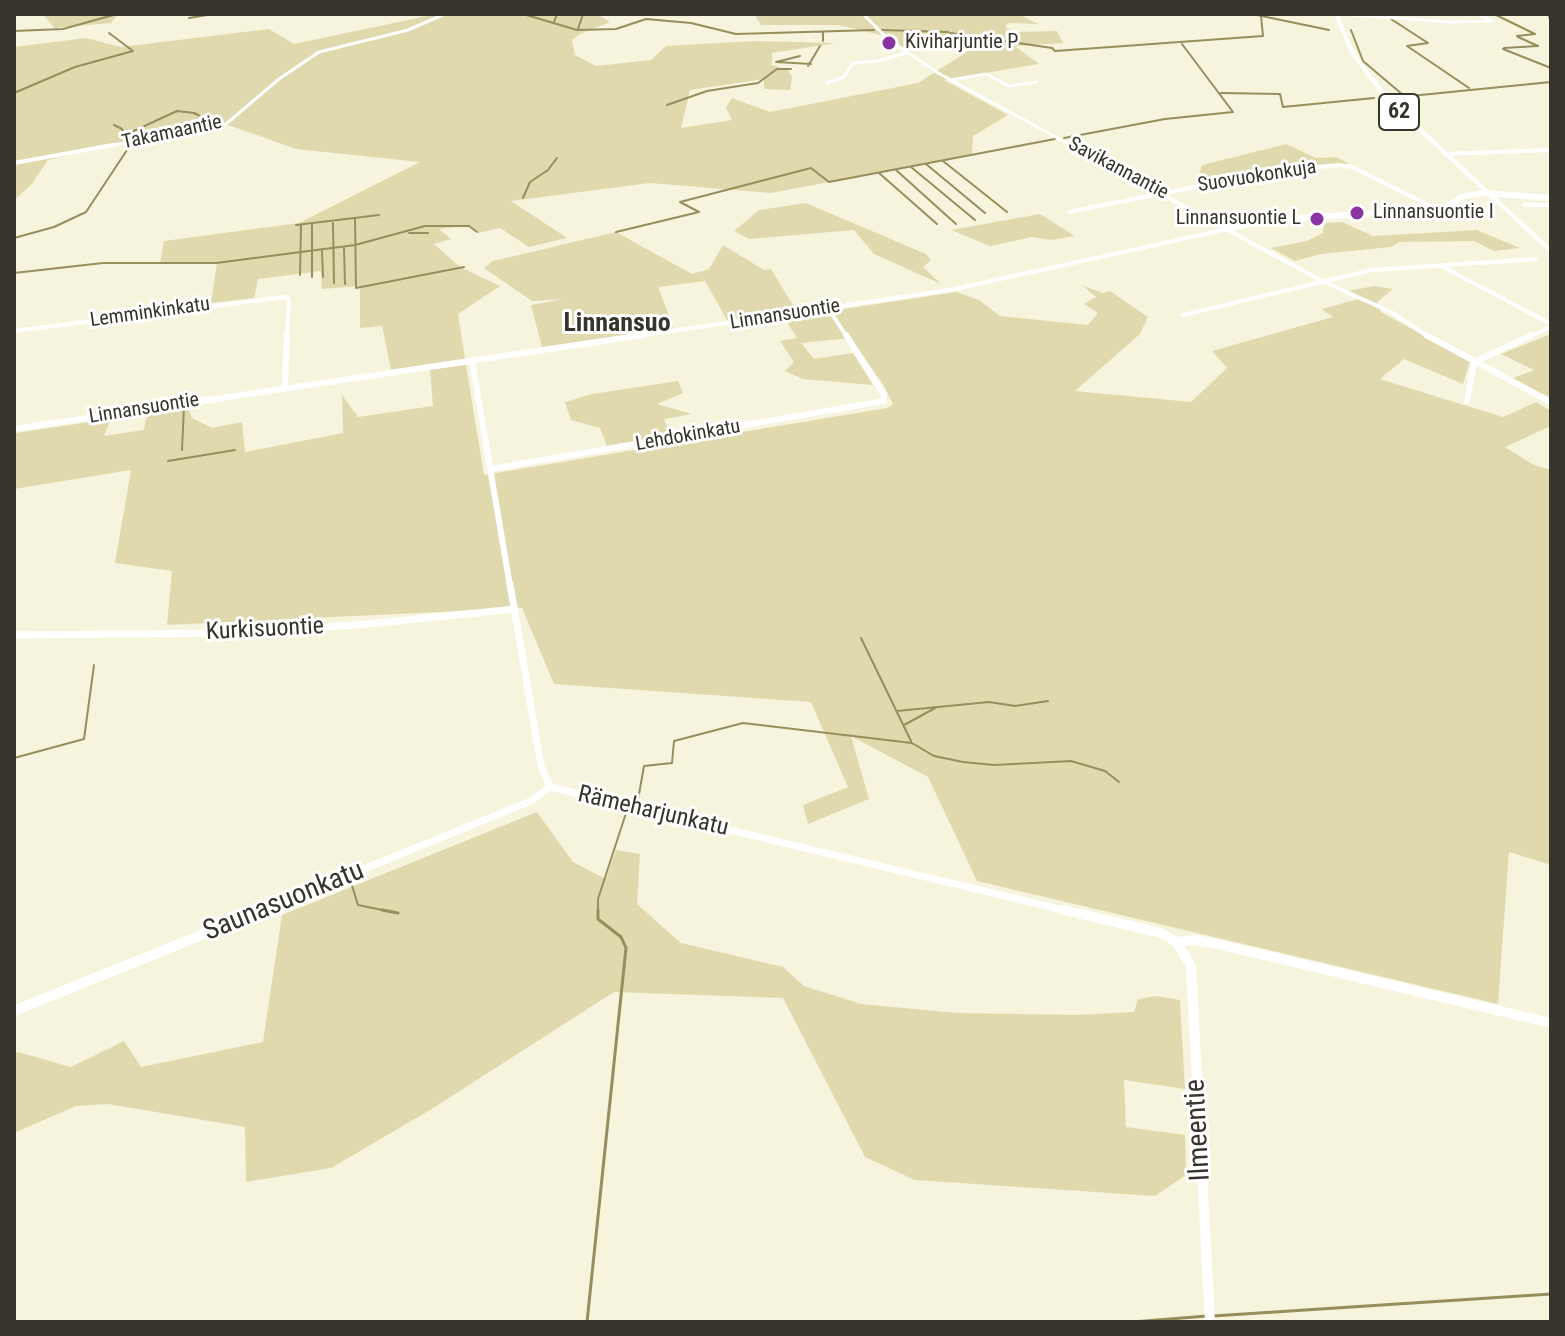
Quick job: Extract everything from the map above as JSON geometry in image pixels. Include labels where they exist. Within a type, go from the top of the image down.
[{"type":"main road","name":"62","points":[[1338,14],[1353,53],[1367,75],[1402,116],[1551,252]]},
{"type":"street","name":"Takamaantie","points":[[14,163],[226,124],[279,79],[319,52],[408,30],[445,14]]},
{"type":"street","name":"Savikannantie","points":[[863,14],[880,33],[906,53],[950,80],[1322,281],[1391,312],[1421,333],[1551,402]]},
{"type":"street","points":[[1338,14],[1451,22],[1492,21],[1478,14]]},
{"type":"street","points":[[827,83],[842,79],[853,63],[877,61],[906,53]]},
{"type":"street","points":[[950,80],[986,74],[1009,86],[1037,82]]},
{"type":"street","points":[[1444,154],[1549,152]]},
{"type":"street","name":"Suovuokonkuja","points":[[1069,212],[1293,168],[1344,165],[1438,210]]},
{"type":"street","name":"Linnansuontie","points":[[14,429],[989,282],[1269,220],[1438,210],[1464,196],[1484,193],[1551,198]]},
{"type":"street","points":[[1524,205],[1551,205]]},
{"type":"street","points":[[1183,315],[1372,270],[1536,259]]},
{"type":"street","points":[[1439,265],[1551,326]]},
{"type":"street","name":"Lemminkinkatu","points":[[14,331],[286,297],[289,301],[285,388]]},
{"type":"street","name":"Lehdokinkatu","points":[[491,469],[884,401],[884,395],[828,308]]},
{"type":"street","points":[[1467,401],[1474,362],[1551,326]]},
{"type":"street","name":"Rämeharjunkatu","points":[[472,361],[541,766],[550,787],[1093,916],[1161,933],[1176,942],[1195,940],[1217,944],[1551,1023]]},
{"type":"street","name":"Kurkisuontie","points":[[14,635],[232,633],[357,625],[515,609]]},
{"type":"street","name":"Saunasuonkatu","points":[[14,1011],[517,807],[550,787]]},
{"type":"street","name":"Ilmeentie","points":[[1176,942],[1191,966],[1210,1322]]},
{"type":"shaded area","points":[[43,14],[118,14],[111,23],[54,28]]},
{"type":"shaded area","points":[[436,14],[597,14],[610,22],[572,40],[575,55],[596,66],[651,60],[666,46],[755,41],[836,43],[772,53],[772,65],[788,70],[792,77],[790,90],[764,89],[764,79],[690,90],[681,128],[732,120],[726,108],[732,98],[770,112],[918,83],[984,41],[959,40],[959,35],[950,34],[917,49],[903,48],[889,37],[839,25],[761,25],[754,14],[1018,14],[1038,24],[1011,23],[1006,24],[1006,28],[1018,32],[1057,31],[1063,43],[1015,46],[1039,64],[944,80],[1008,115],[973,136],[972,155],[771,193],[650,183],[511,201],[567,238],[529,247],[500,228],[478,233],[468,226],[439,229],[451,239],[434,244],[460,267],[500,286],[458,314],[465,359],[391,370],[382,326],[360,328],[360,286],[322,289],[321,271],[258,279],[254,298],[211,303],[217,263],[160,263],[164,241],[299,223],[420,162],[296,149],[217,121],[48,160],[31,185],[14,200],[14,47],[86,38],[121,47],[269,29],[294,44]]},
{"type":"shaded area","points":[[1286,144],[1316,158],[1336,157],[1349,164],[1291,167],[1196,184],[1202,165]]},
{"type":"shaded area","points":[[806,203],[926,254],[931,260],[923,267],[941,284],[874,254],[854,230],[749,239],[734,231],[759,210]]},
{"type":"shaded area","points":[[1040,214],[1075,236],[1051,240],[1032,237],[990,246],[951,230]]},
{"type":"shaded area","points":[[1342,222],[1373,236],[1477,230],[1520,248],[1494,251],[1474,241],[1399,242],[1391,247],[1321,254],[1295,261],[1271,248],[1307,241],[1323,233],[1324,223]]},
{"type":"shaded area","points":[[616,232],[692,274],[709,269],[723,245],[764,270],[771,269],[796,310],[727,320],[705,281],[658,287],[674,328],[542,347],[531,305],[564,299],[532,301],[484,268],[493,261]]},
{"type":"shaded area","points":[[1082,285],[1102,293],[1110,291],[1148,317],[1140,334],[1075,391],[1191,402],[1227,368],[1212,351],[1333,317],[1322,309],[1358,299],[1348,291],[1374,286],[1393,289],[1377,302],[1381,312],[1470,361],[1463,384],[1404,359],[1380,379],[1503,417],[1536,402],[1551,411],[1551,426],[1505,447],[1534,465],[1551,470],[1551,865],[1509,852],[1498,1004],[977,881],[928,777],[851,736],[869,799],[808,824],[803,805],[848,787],[811,702],[554,684],[522,608],[167,625],[172,571],[115,563],[131,470],[14,489],[15,433],[111,419],[104,436],[144,430],[147,413],[187,406],[192,418],[212,428],[242,422],[245,452],[343,433],[342,395],[358,417],[433,406],[430,369],[466,365],[484,475],[887,408],[893,404],[884,386],[851,338],[801,343],[814,359],[853,353],[873,385],[803,379],[785,371],[794,362],[780,341],[797,338],[784,318],[956,292],[979,300],[1000,316],[1088,325],[1098,313],[1084,304],[1096,297]]},
{"type":"shaded area","points":[[1551,334],[1551,400],[1511,379],[1534,370],[1501,354]]},
{"type":"shaded area","points":[[678,381],[683,393],[657,404],[692,414],[664,419],[671,436],[607,446],[600,428],[571,420],[565,402],[592,394]]},
{"type":"shaded area","points":[[537,812],[573,862],[606,879],[616,850],[640,854],[637,904],[681,943],[783,967],[804,986],[861,1004],[957,1013],[1076,1015],[1134,1012],[1138,999],[1156,996],[1180,1000],[1185,1089],[1124,1080],[1126,1127],[1185,1135],[1186,1175],[1155,1196],[915,1180],[865,1157],[783,998],[614,992],[430,1110],[331,1168],[246,1182],[245,1127],[108,1104],[76,1106],[14,1133],[14,1054],[18,1052],[71,1067],[124,1041],[141,1067],[263,1042],[282,915]]},
{"type":"waterway","points":[[14,31],[63,29],[117,14]]},
{"type":"waterway","points":[[189,18],[213,14]]},
{"type":"waterway","points":[[523,14],[577,30],[616,29],[646,19],[691,23],[736,34],[874,30]]},
{"type":"waterway","points":[[554,22],[557,14]]},
{"type":"waterway","points":[[578,29],[583,14]]},
{"type":"waterway","points":[[1252,14],[1329,30]]},
{"type":"waterway","points":[[1494,14],[1535,34],[1517,36]]},
{"type":"waterway","points":[[950,33],[1052,48],[1055,51],[1263,36],[1261,16]]},
{"type":"waterway","points":[[1391,19],[1428,43],[1407,46],[1469,88]]},
{"type":"waterway","points":[[882,30],[948,32]]},
{"type":"waterway","points":[[1351,30],[1363,61],[1403,95]]},
{"type":"waterway","points":[[823,32],[823,41]]},
{"type":"waterway","points":[[14,93],[75,67],[133,51],[109,33]]},
{"type":"waterway","points":[[1504,48],[1538,46],[1518,37]]},
{"type":"waterway","points":[[1064,138],[1165,119],[1233,112],[1182,44]]},
{"type":"waterway","points":[[809,64],[820,46]]},
{"type":"waterway","points":[[1503,49],[1551,68]]},
{"type":"waterway","points":[[800,56],[776,62],[809,64]]},
{"type":"waterway","points":[[667,105],[707,91],[758,83],[777,69],[791,69]]},
{"type":"waterway","points":[[1390,98],[1551,82]]},
{"type":"waterway","points":[[1221,93],[1280,94],[1283,107],[1374,98]]},
{"type":"waterway","points":[[125,135],[177,111],[194,113],[212,122]]},
{"type":"waterway","points":[[114,125],[122,129],[127,141]]},
{"type":"waterway","points":[[616,232],[699,212],[680,202],[811,168],[829,182],[1055,139]]},
{"type":"waterway","points":[[14,238],[54,227],[86,212],[131,144]]},
{"type":"waterway","points":[[523,198],[530,182],[548,170],[557,158]]},
{"type":"waterway","points":[[943,161],[1007,212]]},
{"type":"waterway","points":[[926,164],[985,213]]},
{"type":"waterway","points":[[911,167],[975,220]]},
{"type":"waterway","points":[[896,170],[956,224]]},
{"type":"waterway","points":[[879,173],[937,224]]},
{"type":"waterway","points":[[296,225],[379,215]]},
{"type":"waterway","points":[[355,218],[355,245]]},
{"type":"waterway","points":[[333,223],[333,248]]},
{"type":"waterway","points":[[312,225],[312,251]]},
{"type":"waterway","points":[[300,252],[301,226]]},
{"type":"waterway","points":[[355,245],[425,226],[469,226],[477,232]]},
{"type":"waterway","points":[[409,233],[428,233]]},
{"type":"waterway","points":[[333,248],[355,245]]},
{"type":"waterway","points":[[355,245],[356,288],[464,267]]},
{"type":"waterway","points":[[312,251],[333,248]]},
{"type":"waterway","points":[[333,248],[334,283]]},
{"type":"waterway","points":[[344,248],[345,284]]},
{"type":"waterway","points":[[300,252],[312,251]]},
{"type":"waterway","points":[[312,251],[312,277]]},
{"type":"waterway","points":[[322,251],[323,277]]},
{"type":"waterway","points":[[14,273],[103,263],[216,263],[300,252]]},
{"type":"waterway","points":[[300,252],[300,275]]},
{"type":"waterway","points":[[182,450],[184,406]]},
{"type":"waterway","points":[[168,461],[235,450]]},
{"type":"waterway","points":[[861,638],[911,741]]},
{"type":"waterway","points":[[14,758],[84,739],[94,665]]},
{"type":"waterway","points":[[937,707],[989,702],[1015,706],[1048,701]]},
{"type":"waterway","points":[[897,711],[937,707]]},
{"type":"waterway","points":[[904,725],[937,707]]},
{"type":"waterway","points":[[630,801],[638,800],[644,766],[672,763],[674,741],[743,723],[912,743],[934,756],[963,762],[994,765],[1071,761],[1105,771],[1119,782]]},
{"type":"waterway","points":[[587,1322],[626,948],[621,937],[598,919],[598,899],[628,807]]},
{"type":"waterway","points":[[350,879],[358,905],[385,911]]},
{"type":"waterway","points":[[385,911],[398,913]]},
{"type":"waterway","points":[[385,911],[392,912]]},
{"type":"waterway","points":[[1213,1316],[1551,1294]]},
{"type":"waterway","points":[[1132,1322],[1207,1316]]},
{"type":"railway","points":[[1543,14],[1551,18]]},
{"type":"place","name":"Kiviharjuntie P","points":[[889,43]]},
{"type":"place","name":"Linnansuontie I","points":[[1357,213]]},
{"type":"place","name":"Linnansuontie L","points":[[1317,219]]},
{"type":"district","name":"Linnansuo","points":[[617,324]]}]
